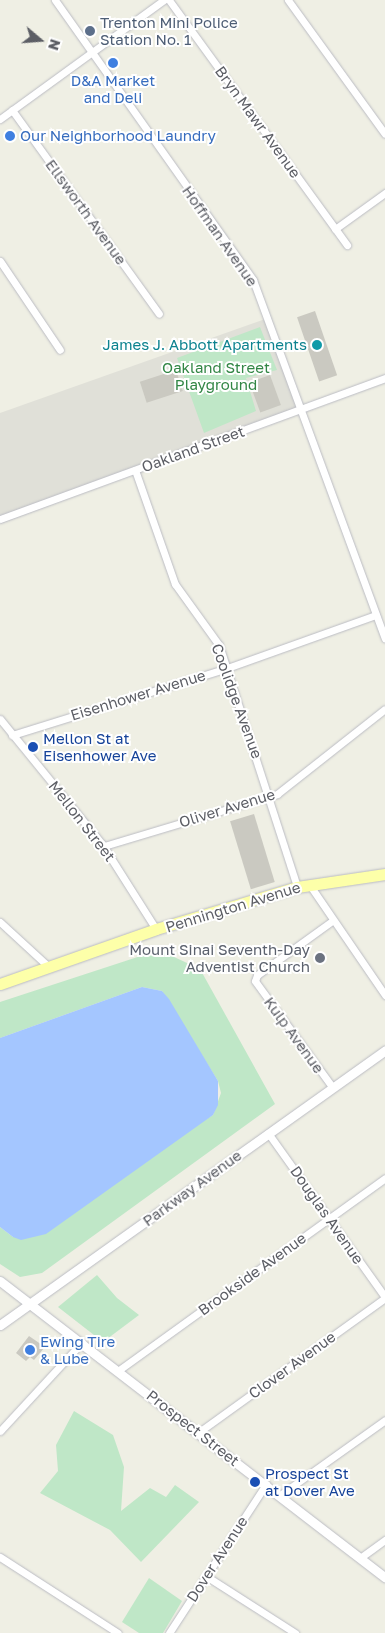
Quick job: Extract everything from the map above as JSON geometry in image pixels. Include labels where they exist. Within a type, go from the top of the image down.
[{"type":"main road","name":"Pennington Avenue","points":[[0,984],[156,930],[297,887],[385,874]]},
{"type":"street","name":"Hoffman Avenue","points":[[55,0],[253,280],[385,639]]},
{"type":"street","points":[[0,119],[164,0]]},
{"type":"street","name":"Bryn Mawr Avenue","points":[[169,0],[347,245]]},
{"type":"street","points":[[288,0],[385,134]]},
{"type":"street","name":"Ellsworth Avenue","points":[[12,110],[159,314]]},
{"type":"street","points":[[336,229],[385,193]]},
{"type":"street","points":[[0,261],[60,350]]},
{"type":"street","name":"Oakland Street","points":[[0,519],[385,378]]},
{"type":"street","name":"Coolidge Avenue","points":[[135,470],[175,584],[216,639],[270,796],[297,887]]},
{"type":"street","name":"Eisenhower Avenue","points":[[12,735],[227,668],[376,615]]},
{"type":"street","name":"Oliver Avenue","points":[[104,846],[270,796],[385,710]]},
{"type":"street","name":"Mellon Street","points":[[0,719],[104,846],[156,930]]},
{"type":"street","points":[[308,884],[332,922],[385,995]]},
{"type":"street","points":[[0,922],[49,967]]},
{"type":"street","name":"Kulp Avenue","points":[[332,922],[257,975],[255,981],[333,1088]]},
{"type":"street","name":"Parkway Avenue","points":[[0,1326],[30,1302],[385,1050]]},
{"type":"street","name":"Douglas Avenue","points":[[268,1133],[385,1298]]},
{"type":"street","name":"Brookside Avenue","points":[[119,1370],[385,1178]]},
{"type":"street","name":"Prospect Street","points":[[0,1281],[119,1370],[385,1577]]},
{"type":"street","name":"Clover Avenue","points":[[199,1432],[385,1298]]},
{"type":"street","points":[[0,1430],[82,1342]]},
{"type":"street","points":[[280,1495],[385,1420]]},
{"type":"street","name":"Dover Avenue","points":[[169,1633],[266,1484]]},
{"type":"street","points":[[360,1558],[385,1540]]},
{"type":"street","points":[[0,1557],[118,1633]]},
{"type":"street","points":[[206,1576],[295,1633]]},
{"type":"shaded area","points":[[271,317],[302,411],[0,524],[0,413]]},
{"type":"green space","name":"Oakland Street Playground","points":[[260,327],[277,370],[246,378],[256,411],[204,433],[177,358]]},
{"type":"green space","points":[[159,950],[200,969],[275,1104],[42,1273],[20,1277],[0,1264],[0,1227],[13,1237],[213,1115],[221,1093],[218,1081],[162,991],[142,987],[0,1038],[0,1002]]},
{"type":"green space","points":[[97,1275],[117,1298],[139,1315],[103,1342],[58,1307]]},
{"type":"green space","points":[[74,1411],[113,1435],[124,1467],[121,1511],[150,1488],[166,1497],[175,1485],[199,1502],[141,1562],[110,1530],[40,1493],[58,1471],[56,1445]]},
{"type":"green space","points":[[149,1578],[182,1601],[163,1633],[139,1633],[122,1622]]},
{"type":"water","points":[[142,987],[162,991],[169,999],[218,1081],[218,1105],[213,1115],[46,1234],[21,1240],[13,1237],[0,1227],[0,1038]]},
{"type":"building","name":"James J. Abbott Apartments","points":[[315,311],[337,375],[319,381],[297,317]]},
{"type":"building","points":[[176,370],[183,391],[147,403],[140,382]]},
{"type":"building","points":[[270,375],[281,405],[260,413],[249,383]]},
{"type":"building","points":[[254,814],[275,882],[251,889],[230,821]]},
{"type":"building","name":"Ewing Tire & Lube","points":[[29,1336],[45,1347],[34,1360],[30,1357],[26,1361],[16,1353]]},
{"type":"place","name":"Trenton Mini Police Station No. 1","points":[[90,31]]},
{"type":"place","name":"D&A Market and Deli","points":[[113,63]]},
{"type":"place","name":"Our Neighborhood Laundry","points":[[10,136]]},
{"type":"place","name":"James J. Abbott Apartments","points":[[317,345]]},
{"type":"place","name":"Mellon St at Eisenhower Ave","points":[[33,747]]},
{"type":"place","name":"Mount Sinai Seventh-Day Adventist Church","points":[[320,958]]},
{"type":"place","name":"Ewing Tire & Lube","points":[[30,1350]]},
{"type":"place","name":"Prospect St at Dover Ave","points":[[255,1482]]}]
